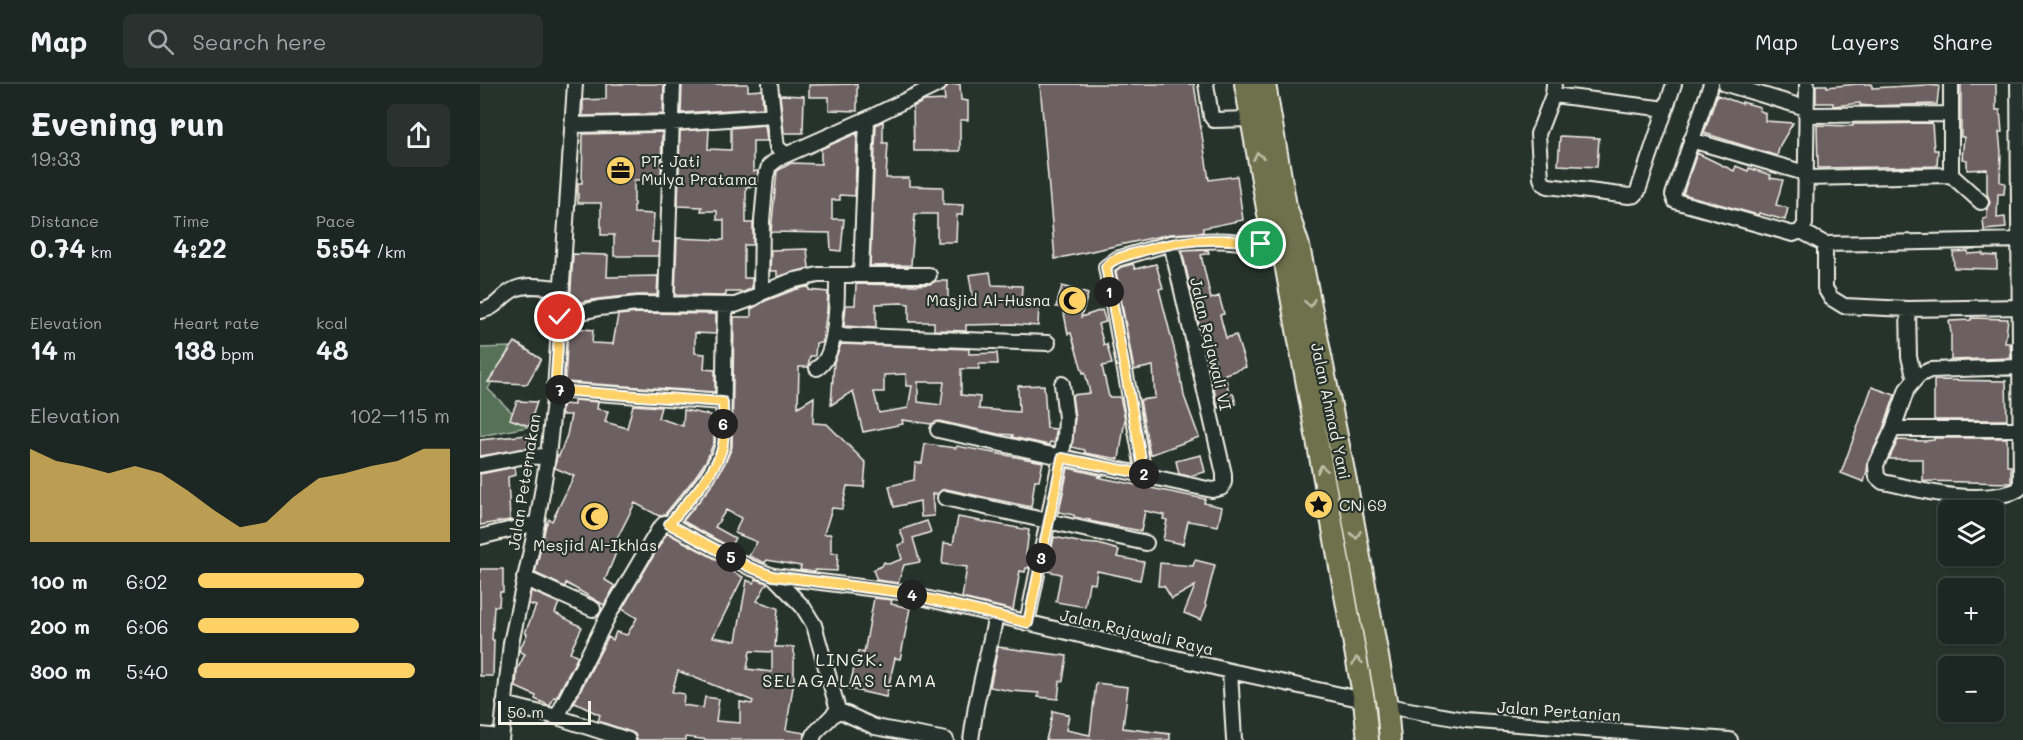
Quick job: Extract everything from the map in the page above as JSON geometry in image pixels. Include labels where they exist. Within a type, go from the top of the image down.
[{"type":"highway","points":[[1245,84],[1251,119],[1277,210]]},
{"type":"highway","name":"Jalan Ahmad Yani","points":[[1265,84],[1277,210],[1347,486],[1388,706],[1390,740]]},
{"type":"highway","points":[[1287,247],[1364,700],[1368,740]]},
{"type":"street","name":"Jalan Peternakan","points":[[501,738],[511,643],[537,523],[548,456],[555,390],[575,84]]},
{"type":"street","points":[[666,303],[673,84]]},
{"type":"street","points":[[770,84],[777,147],[786,155]]},
{"type":"street","points":[[761,293],[762,221],[767,172],[772,162],[939,84]]},
{"type":"street","points":[[1206,84],[1211,116],[1214,120],[1251,119]]},
{"type":"street","points":[[1666,109],[1553,90],[1538,134],[1543,183],[1548,186],[1635,195],[1638,191],[1666,109],[1674,84]]},
{"type":"street","points":[[1712,84],[1673,195],[1675,201],[1793,234],[1802,231],[1826,244],[2021,240]]},
{"type":"street","points":[[1726,84],[1806,112],[1951,114]]},
{"type":"street","points":[[1802,231],[1805,224],[1807,84]]},
{"type":"street","points":[[1951,84],[1951,175]]},
{"type":"street","points":[[2018,84],[2022,307],[2022,367],[2022,487],[2013,493],[1960,498],[1883,482],[1877,477],[1876,465],[1893,429],[1907,389],[1915,379],[1930,370],[2022,367]]},
{"type":"street","points":[[572,125],[671,123],[772,116]]},
{"type":"street","points":[[861,274],[867,119]]},
{"type":"street","points":[[1691,140],[1805,175],[1951,175],[1981,202]]},
{"type":"street","points":[[938,430],[1144,474],[1106,267],[1111,262],[1138,252],[1171,243],[1216,239],[1287,247]]},
{"type":"street","name":"Jalan Rajawali VI","points":[[1144,474],[1214,490],[1223,486],[1224,474],[1171,243]]},
{"type":"street","points":[[1826,244],[1825,288],[1831,298],[1844,306],[1908,309],[2022,307]]},
{"type":"street","points":[[560,317],[618,306],[666,303],[725,305],[745,302],[791,281],[818,275],[929,275]]},
{"type":"street","points":[[817,368],[822,365],[834,335],[837,276]]},
{"type":"street","points":[[480,311],[495,306],[509,292],[518,288],[562,288]]},
{"type":"street","points":[[557,717],[631,575],[659,529],[669,524],[708,475],[720,453],[723,444],[725,305]]},
{"type":"street","points":[[1908,309],[1908,357],[1915,379]]},
{"type":"street","points":[[834,335],[1048,343]]},
{"type":"street","points":[[1028,623],[1062,458],[1066,418],[1062,384]]},
{"type":"street","points":[[555,390],[723,402]]},
{"type":"street","points":[[1893,429],[2022,429]]},
{"type":"street","points":[[480,465],[521,456],[548,456]]},
{"type":"street","points":[[945,498],[1146,543]]},
{"type":"street","points":[[480,537],[537,523]]},
{"type":"street","points":[[669,524],[749,567],[773,576],[803,607],[814,625],[838,710],[875,734],[946,740]]},
{"type":"street","name":"Jalan Rajawali Raya","points":[[773,576],[900,592],[1230,671],[1364,700]]},
{"type":"street","points":[[524,578],[592,609]]},
{"type":"street","points":[[971,740],[976,706],[996,616]]},
{"type":"street","points":[[1230,671],[1234,740]]},
{"type":"street","points":[[504,704],[557,717],[628,740]]},
{"type":"street","name":"Jalan Pertanian","points":[[1388,706],[1465,720],[1567,734],[1730,740]]},
{"type":"street","points":[[812,740],[815,733],[838,710]]},
{"type":"street","points":[[480,735],[501,738]]},
{"type":"green space","points":[[510,347],[488,389],[527,427],[480,436],[480,348]]},
{"type":"building","points":[[606,84],[664,84],[663,114],[583,116],[583,100],[606,99]]},
{"type":"building","points":[[682,84],[748,84],[748,91],[762,90],[763,108],[681,113]]},
{"type":"building","points":[[857,84],[857,111],[829,110],[829,97],[809,97],[809,85]]},
{"type":"building","points":[[960,84],[961,100],[968,101],[968,120],[960,120],[960,151],[914,151],[913,107],[924,101],[945,100],[944,91],[948,85]]},
{"type":"building","points":[[1040,84],[1194,84],[1209,180],[1237,176],[1243,220],[1203,228],[1203,232],[1170,234],[1055,259]]},
{"type":"building","points":[[1872,84],[1872,88],[1939,86],[1937,104],[1870,106],[1860,105],[1860,103],[1833,106],[1833,103],[1816,103],[1816,85],[1827,85],[1827,87]]},
{"type":"building","points":[[1961,84],[1996,84],[1996,110],[2000,110],[2002,132],[1999,132],[2000,182],[2005,183],[2004,194],[1998,194],[1997,218],[2005,217],[2006,228],[1984,230],[1983,219],[1987,218],[1987,208],[1990,203],[1987,193],[1987,169],[1967,170],[1967,160],[1962,159],[1964,137],[1961,137]]},
{"type":"building","points":[[780,95],[804,96],[803,133],[784,133]]},
{"type":"building","points":[[1717,95],[1742,104],[1742,102],[1760,107],[1759,110],[1765,113],[1765,121],[1793,123],[1780,145],[1777,156],[1704,133]]},
{"type":"building","points":[[883,121],[883,143],[888,143],[886,178],[909,178],[909,186],[943,187],[943,204],[963,205],[962,215],[957,215],[956,242],[937,242],[937,214],[915,214],[911,265],[870,266],[876,125]]},
{"type":"building","points":[[1932,123],[1934,150],[1938,150],[1937,166],[1818,168],[1817,125]]},
{"type":"building","points":[[765,125],[767,141],[753,141],[753,171],[758,171],[756,186],[746,187],[746,223],[753,223],[753,245],[744,245],[744,278],[752,278],[752,288],[744,292],[726,292],[723,296],[675,295],[677,238],[724,240],[724,220],[717,220],[717,211],[701,211],[702,207],[678,206],[680,131],[709,129],[708,149],[731,150],[731,128]]},
{"type":"building","points":[[662,132],[661,180],[634,180],[634,213],[654,214],[652,242],[659,242],[658,256],[614,256],[614,235],[601,235],[601,203],[578,203],[578,183],[582,183],[583,134]]},
{"type":"building","points":[[857,133],[855,196],[840,195],[840,200],[832,200],[832,219],[844,219],[841,251],[831,250],[830,233],[771,232],[777,171],[791,163],[821,164],[821,149]]},
{"type":"building","points":[[1560,136],[1599,138],[1597,167],[1558,165]]},
{"type":"building","points":[[1697,153],[1734,171],[1736,166],[1748,171],[1749,168],[1771,175],[1770,178],[1783,180],[1776,205],[1788,208],[1785,220],[1759,213],[1758,215],[1683,194]]},
{"type":"building","points":[[807,249],[809,268],[777,277],[777,271],[770,271],[771,250]]},
{"type":"building","points":[[1208,250],[1209,253],[1201,255],[1211,299],[1219,296],[1224,314],[1220,315],[1226,338],[1236,335],[1246,367],[1225,374],[1229,393],[1233,393],[1236,404],[1218,408],[1208,362],[1215,361],[1209,339],[1204,341],[1198,321],[1182,251]]},
{"type":"building","points":[[1968,251],[1968,254],[1983,253],[1983,255],[1997,256],[1997,269],[1954,268],[1953,252]]},
{"type":"building","points":[[573,254],[608,255],[607,277],[658,276],[657,295],[598,299],[570,304]]},
{"type":"building","points":[[1133,264],[1135,269],[1156,264],[1163,288],[1159,289],[1184,396],[1199,437],[1150,455],[1140,400],[1155,398],[1153,366],[1134,370],[1116,271]]},
{"type":"building","points":[[990,272],[992,285],[1022,286],[1021,304],[1039,305],[1038,326],[966,325],[966,331],[934,330],[934,322],[909,322],[909,304],[901,303],[876,304],[876,328],[844,326],[846,305],[855,305],[856,284],[916,285],[948,281],[948,304],[974,305],[969,275]]},
{"type":"building","points":[[809,286],[809,290],[828,292],[827,311],[822,343],[816,343],[815,356],[810,356],[808,367],[799,367],[798,407],[814,397],[813,423],[827,424],[866,463],[864,487],[847,486],[842,509],[832,508],[824,534],[831,534],[831,553],[838,553],[837,571],[800,570],[801,566],[767,560],[765,563],[749,556],[757,542],[735,533],[741,518],[726,510],[715,527],[735,538],[730,547],[683,521],[715,481],[732,447],[734,317],[751,317],[751,309],[765,301]]},
{"type":"building","points":[[1062,286],[1088,294],[1081,317],[1102,310],[1106,322],[1098,324],[1104,345],[1107,344],[1112,364],[1102,366],[1109,397],[1120,397],[1125,419],[1119,459],[1085,453],[1085,450],[1072,447],[1075,418],[1072,395],[1090,393],[1071,333],[1068,334],[1063,308],[1056,307]]},
{"type":"building","points":[[716,314],[716,334],[695,333],[695,353],[705,354],[704,369],[715,370],[715,392],[565,382],[568,327],[593,330],[592,343],[613,344],[618,315]]},
{"type":"building","points":[[1971,318],[2008,319],[2005,343],[2010,343],[2011,358],[1951,360],[1949,321],[1971,320]]},
{"type":"building","points":[[515,342],[541,359],[527,384],[488,382]]},
{"type":"building","points":[[841,344],[969,349],[969,354],[997,353],[998,364],[979,364],[979,369],[961,369],[961,395],[980,397],[979,409],[1019,412],[1018,386],[1044,385],[1047,428],[1056,429],[1055,443],[1050,442],[1049,445],[1012,437],[1013,435],[998,434],[939,421],[931,424],[902,420],[903,424],[863,432],[853,391],[831,405],[834,362]],"holes":[[[906,374],[906,386],[912,386],[908,408],[879,413],[874,392],[884,392],[884,375]],[[918,382],[944,382],[941,405],[918,402]]]},
{"type":"building","points":[[1934,380],[2006,381],[2007,420],[1934,420]]},
{"type":"building","points":[[1872,387],[1895,395],[1882,432],[1868,461],[1864,482],[1841,473]]},
{"type":"building","points":[[574,400],[598,402],[597,409],[608,411],[605,422],[627,428],[633,405],[661,407],[658,418],[683,426],[684,410],[714,416],[714,442],[706,461],[665,514],[659,516],[635,503],[616,541],[620,543],[605,580],[615,586],[604,605],[566,583],[565,587],[535,573],[546,525],[549,519],[552,521],[574,476],[555,468],[557,456],[559,456],[567,435],[571,415],[561,415],[563,404],[574,405]]},
{"type":"building","points":[[517,401],[537,402],[529,426],[510,419]]},
{"type":"building","points":[[527,435],[529,448],[480,456],[480,440]]},
{"type":"building","points":[[1934,438],[2007,438],[2007,466],[2011,466],[2011,483],[1923,481],[1923,459],[1889,459],[1898,440],[1924,441],[1934,440]]},
{"type":"building","points":[[925,444],[956,448],[957,446],[1043,462],[1039,481],[1035,480],[1031,507],[946,489],[932,494],[934,516],[921,517],[920,501],[894,507],[889,486],[914,480],[915,463],[922,463]]},
{"type":"building","points":[[1201,455],[1205,472],[1189,476],[1179,474],[1176,461]]},
{"type":"building","points":[[515,467],[516,475],[508,477],[510,520],[480,525],[480,474]]},
{"type":"building","points":[[1068,468],[1103,476],[1097,477],[1205,499],[1204,503],[1222,507],[1218,526],[1188,521],[1183,544],[1163,540],[1167,520],[1163,519],[1164,515],[1145,511],[1141,531],[1089,521],[1059,512]]},
{"type":"building","points":[[958,517],[1029,530],[1026,555],[1032,556],[1029,568],[1026,568],[1025,572],[1020,571],[1013,610],[962,598],[967,567],[942,564],[944,543],[953,544]]},
{"type":"building","points":[[927,521],[931,532],[913,538],[920,562],[904,565],[898,583],[877,580],[873,570],[882,566],[884,562],[889,564],[902,559],[898,545],[905,543],[900,530]]},
{"type":"building","points":[[667,533],[725,564],[729,567],[727,569],[743,577],[713,637],[736,641],[747,580],[753,583],[756,579],[767,583],[757,601],[778,608],[775,647],[794,647],[794,681],[786,730],[805,733],[803,740],[709,740],[686,737],[686,740],[637,740],[635,734],[598,721],[600,715],[575,703],[573,705],[608,637],[613,640],[616,632],[627,635],[637,618],[622,609]],"holes":[[[750,651],[772,652],[772,672],[747,669]],[[678,671],[753,701],[752,704],[740,702],[740,723],[716,721],[719,699],[705,697],[703,708],[683,705],[684,694],[672,692]]]},
{"type":"building","points":[[1054,537],[1098,544],[1119,550],[1117,557],[1144,562],[1140,580],[1097,571],[1095,584],[1089,583],[1085,607],[1056,602],[1061,574],[1047,571]]},
{"type":"building","points":[[1195,560],[1215,565],[1205,604],[1207,605],[1201,620],[1184,613],[1195,586],[1172,599],[1164,586],[1158,586],[1160,563],[1193,566]]},
{"type":"building","points":[[480,569],[503,569],[503,592],[500,592],[499,606],[494,606],[493,676],[480,676]]},
{"type":"building","points":[[531,591],[559,603],[555,613],[582,627],[570,652],[578,656],[550,706],[535,699],[536,696],[516,687],[517,670],[525,654],[519,651],[536,606],[529,604]]},
{"type":"building","points":[[874,598],[892,600],[891,604],[910,608],[900,659],[895,658],[886,697],[849,689],[858,651],[864,653]]},
{"type":"building","points":[[998,647],[1067,656],[1058,699],[1038,697],[1039,693],[990,687]]},
{"type":"building","points":[[1096,683],[1128,687],[1123,728],[1170,734],[1170,740],[1046,740],[1053,711],[1069,715],[1066,730],[1090,735]]},
{"type":"place","name":"PT. Jati Mulya Pratama","points":[[620,170]]},
{"type":"place","name":"Masjid Al-Husna","points":[[1072,300]]},
{"type":"place","name":"CN 69","points":[[1318,505]]},
{"type":"place","name":"Mesjid Al-Ikhlas","points":[[595,517]]},
{"type":"district","name":"LINGK. SELAGALAS LAMA","points":[[850,670]]},
{"type":"route","points":[[560,317],[555,390],[723,402],[723,444],[720,453],[708,475],[669,524],[749,567],[773,576],[900,592],[1028,623],[1062,458],[1144,474],[1106,267],[1115,260],[1171,243],[1216,239],[1261,244]]}]
